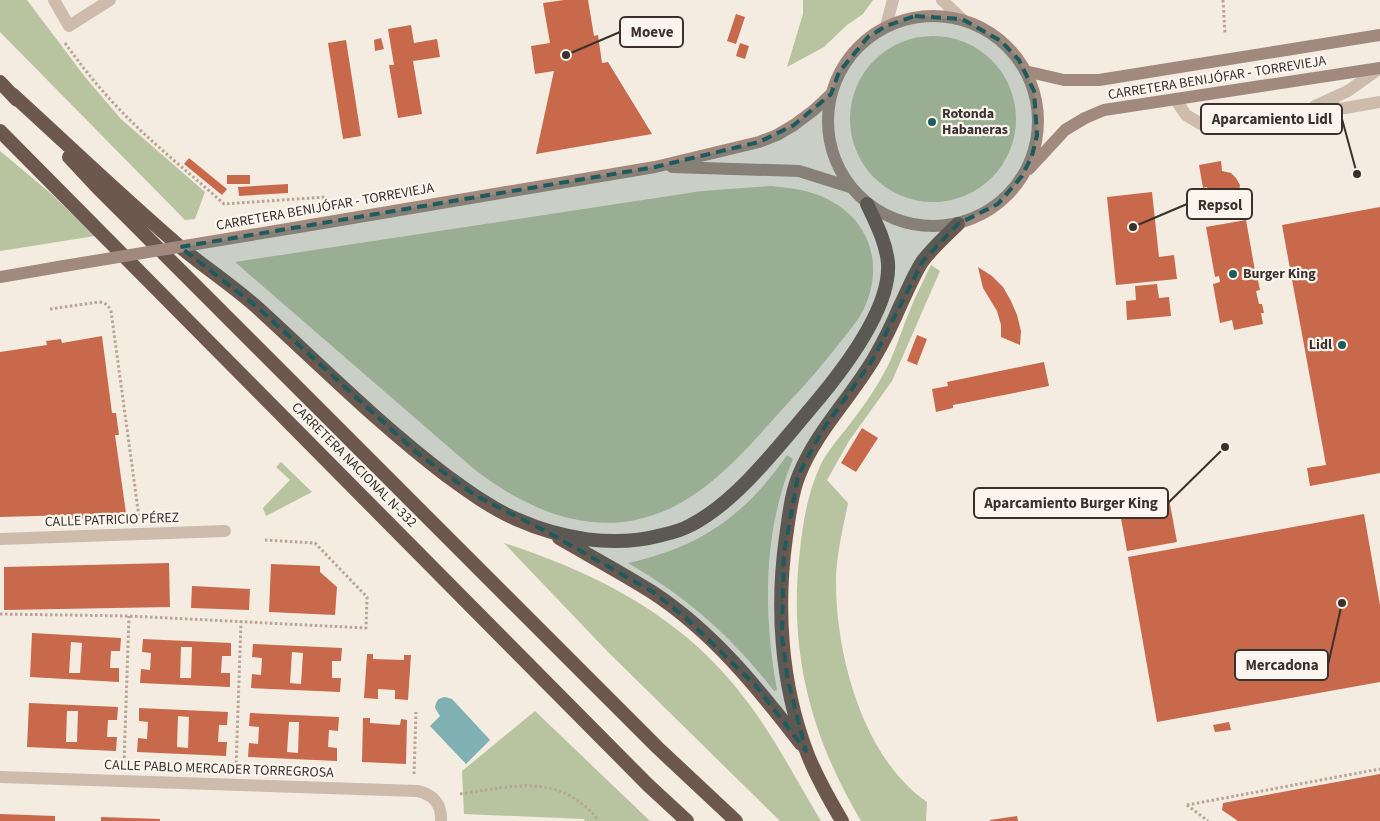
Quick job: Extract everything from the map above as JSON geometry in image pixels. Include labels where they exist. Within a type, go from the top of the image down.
[{"type":"highway","points":[[0,82],[97,187],[658,748],[736,821]]},
{"type":"highway","points":[[12,94],[178,245],[257,307],[417,453],[476,496],[513,518],[547,532],[653,592],[686,618],[722,650],[756,686],[806,751]]},
{"type":"highway","name":"CARRETERA NACIONAL N-332","points":[[0,131],[648,785],[687,821]]},
{"type":"highway","points":[[547,532],[580,539],[604,540],[633,540],[661,536],[688,527],[704,518],[737,492],[832,383],[877,312],[887,281],[888,264],[886,249],[880,231],[867,204]]},
{"type":"highway","points":[[842,821],[826,794],[806,751],[794,713],[788,682],[782,636],[781,596],[790,506],[798,476],[808,456],[822,431],[872,361],[888,332],[912,279],[923,261],[958,224]]},
{"type":"main road","points":[[915,16],[946,16],[962,19],[980,26],[1001,41],[1019,60],[1025,71],[1034,91],[1038,113],[1037,135],[1032,156],[1013,189],[998,204],[979,216],[958,224],[934,227],[910,224],[888,217],[867,204],[850,186],[837,166],[829,143],[827,118],[831,94],[839,72],[853,52],[868,37],[886,26],[915,16]]},
{"type":"main road","name":"CARRETERA BENIJÓFAR - TORREVIEJA","points":[[1025,71],[1064,80],[1099,80],[1380,35]]},
{"type":"main road","name":"CARRETERA BENIJÓFAR - TORREVIEJA","points":[[1022,176],[1065,130],[1085,118],[1104,110],[1380,68]]},
{"type":"main road","name":"CARRETERA BENIJÓFAR - TORREVIEJA","points":[[0,277],[655,167],[759,142],[777,135],[801,120],[831,94]]},
{"type":"main road","name":"CARRETERA BENIJÓFAR - TORREVIEJA","points":[[655,167],[799,171],[850,186]]},
{"type":"street","points":[[54,0],[69,26],[110,0]]},
{"type":"street","points":[[886,26],[893,0]]},
{"type":"street","points":[[942,0],[962,19]]},
{"type":"street","points":[[1306,110],[1348,91],[1380,68]]},
{"type":"street","points":[[1175,99],[1186,115],[1201,124],[1306,110],[1345,108],[1380,102]]},
{"type":"street","name":"CALLE PATRICIO PÉREZ","points":[[0,539],[225,531]]},
{"type":"street","name":"CALLE PABLO MERCADER TORREGROSA","points":[[0,777],[417,791],[425,792],[434,799],[440,809],[441,821]]},
{"type":"path","points":[[1223,0],[1226,35]]},
{"type":"path","points":[[62,39],[99,87],[125,115],[224,204],[326,196],[332,202]]},
{"type":"path","points":[[50,309],[99,302],[104,302],[109,306],[140,518]]},
{"type":"path","points":[[0,614],[129,616],[366,628],[367,597],[315,543],[265,540]]},
{"type":"path","points":[[124,764],[129,616]]},
{"type":"path","points":[[236,768],[241,622]]},
{"type":"path","points":[[414,775],[416,712]]},
{"type":"path","points":[[1208,821],[1187,805],[1380,769]]},
{"type":"path","points":[[460,794],[517,786],[540,786],[563,792],[573,797],[583,804],[599,821]]},
{"type":"highlighted area","points":[[915,16],[962,19],[1001,41],[1019,60],[1034,91],[1037,135],[1032,156],[1022,176],[998,204],[958,224],[923,261],[872,361],[822,431],[798,476],[784,553],[782,636],[788,681],[806,751],[756,686],[686,618],[653,592],[547,532],[476,496],[417,453],[257,307],[180,247],[655,167],[759,142],[794,125],[831,94],[839,72],[868,37],[886,26]]},
{"type":"green space","points":[[0,0],[27,0],[85,77],[121,119],[205,192],[195,219],[185,220],[0,32]]},
{"type":"green space","points":[[803,0],[873,0],[863,14],[847,25],[824,47],[787,67],[803,14]]},
{"type":"green space","points":[[941,36],[957,39],[972,45],[986,54],[998,66],[1007,80],[1013,95],[1016,119],[1015,135],[1007,158],[998,172],[986,184],[972,193],[957,199],[925,202],[909,199],[894,193],[880,184],[868,172],[859,158],[853,143],[850,111],[853,95],[859,80],[868,66],[880,54],[894,45],[909,39]]},
{"type":"green space","points":[[0,151],[48,191],[95,236],[0,251]]},
{"type":"green space","points":[[771,186],[815,194],[829,200],[844,210],[856,222],[865,235],[871,250],[873,266],[872,283],[868,300],[858,319],[802,388],[720,474],[701,490],[681,503],[659,513],[635,520],[613,523],[591,522],[570,518],[529,504],[491,482],[235,262],[702,191]]},
{"type":"green space","points":[[931,265],[940,271],[892,381],[849,441],[827,480],[848,503],[838,552],[836,582],[837,611],[848,673],[870,733],[886,759],[905,783],[927,802],[926,821],[861,821],[843,789],[828,756],[816,724],[807,691],[797,622],[797,587],[801,539],[809,497],[820,466],[880,380],[891,358],[912,304]]},
{"type":"green space","points":[[787,455],[793,459],[783,486],[776,515],[768,573],[769,632],[777,690],[774,691],[742,653],[689,604],[628,563],[677,548],[719,526],[755,495]]},
{"type":"green space","points":[[281,462],[312,492],[266,516],[263,508],[290,480],[276,467]]},
{"type":"green space","points":[[504,543],[576,570],[610,587],[642,605],[701,650],[727,677],[752,708],[821,821],[780,821],[608,652]]},
{"type":"green space","points":[[535,711],[650,821],[585,821],[584,819],[464,814],[462,771]]},
{"type":"water","points":[[445,697],[452,699],[490,740],[466,764],[430,726],[440,716],[435,708],[437,702]]},
{"type":"building","points":[[564,0],[588,0],[594,36],[598,35],[602,63],[608,62],[652,134],[536,154],[554,71],[535,74],[531,46],[550,43],[543,3]]},
{"type":"building","points":[[736,14],[745,17],[736,44],[727,41]]},
{"type":"building","points":[[411,25],[414,43],[437,39],[440,57],[413,61],[422,114],[398,118],[389,65],[394,65],[388,29]]},
{"type":"building","points":[[381,38],[384,49],[375,51],[374,40]]},
{"type":"building","points":[[346,40],[361,136],[343,139],[328,43]]},
{"type":"building","points":[[740,43],[749,46],[745,59],[736,56]]},
{"type":"building","points":[[189,158],[227,189],[222,195],[184,164]]},
{"type":"building","points":[[1221,161],[1222,171],[1231,173],[1240,185],[1236,199],[1223,205],[1216,203],[1210,198],[1207,187],[1203,188],[1199,165]]},
{"type":"building","points":[[227,175],[250,175],[250,184],[227,184]]},
{"type":"building","points":[[288,184],[288,193],[239,196],[238,187]]},
{"type":"building","points":[[1152,192],[1159,257],[1174,255],[1177,279],[1116,285],[1107,197]]},
{"type":"building","name":"Lidl","points":[[1380,207],[1380,473],[1310,486],[1307,468],[1326,465],[1282,225]]},
{"type":"building","name":"Burger King","points":[[1246,220],[1255,271],[1251,272],[1252,278],[1257,276],[1260,290],[1256,291],[1259,304],[1262,304],[1264,313],[1261,313],[1263,324],[1234,330],[1232,320],[1220,323],[1213,284],[1220,282],[1219,276],[1215,277],[1206,227]]},
{"type":"building","points":[[978,267],[992,276],[1003,287],[1011,301],[1021,331],[1020,345],[1001,337],[1001,325],[997,311],[983,288]]},
{"type":"building","points":[[1157,284],[1159,298],[1169,297],[1171,316],[1127,320],[1126,301],[1136,300],[1135,286]]},
{"type":"building","points":[[917,335],[927,339],[917,365],[907,361]]},
{"type":"building","points":[[102,336],[112,413],[116,413],[119,435],[115,435],[126,513],[88,515],[88,518],[72,519],[72,515],[0,517],[0,352],[47,345],[46,341],[61,339],[62,343]]},
{"type":"building","points":[[1044,362],[1049,386],[953,405],[953,408],[936,412],[932,389],[948,386],[947,382]]},
{"type":"building","points":[[862,428],[878,438],[856,472],[841,463]]},
{"type":"building","points":[[1167,488],[1177,542],[1127,551],[1117,497]]},
{"type":"building","points":[[1364,514],[1380,605],[1380,682],[1157,722],[1128,557]]},
{"type":"building","points":[[169,563],[170,607],[4,610],[4,567]]},
{"type":"building","points":[[271,564],[320,566],[320,572],[337,587],[335,615],[269,612]]},
{"type":"building","points":[[192,586],[250,589],[249,610],[191,608]]},
{"type":"building","points":[[32,633],[121,638],[120,651],[111,651],[110,668],[119,668],[119,682],[30,677]],"holes":[[[71,642],[82,643],[80,673],[69,673]]]},
{"type":"building","points":[[143,639],[231,643],[231,656],[222,656],[221,673],[230,673],[230,687],[140,683],[141,669],[150,670],[151,653],[142,652]],"holes":[[[181,647],[192,647],[191,678],[180,678]]]},
{"type":"building","points":[[253,644],[342,648],[341,661],[332,661],[332,678],[341,678],[340,692],[251,688],[252,674],[261,675],[262,658],[252,657]],"holes":[[[292,652],[303,653],[301,684],[290,683]]]},
{"type":"building","points":[[367,654],[373,654],[373,659],[404,660],[404,655],[411,655],[408,700],[395,699],[395,690],[378,689],[378,699],[364,698]]},
{"type":"building","points":[[29,703],[118,707],[117,720],[108,720],[107,737],[117,737],[116,751],[27,747]],"holes":[[[67,711],[78,711],[77,742],[66,742]]]},
{"type":"building","points":[[139,708],[228,712],[227,725],[219,725],[218,742],[227,742],[226,756],[137,752],[138,738],[147,739],[148,722],[139,721]],"holes":[[[178,716],[189,717],[188,748],[177,747]]]},
{"type":"building","points":[[250,713],[339,717],[338,731],[329,730],[328,747],[337,748],[337,761],[248,757],[249,743],[258,744],[259,727],[249,726]],"holes":[[[289,722],[299,722],[298,753],[287,752]]]},
{"type":"building","points":[[363,718],[370,718],[370,723],[400,725],[401,719],[407,720],[406,764],[362,762]]},
{"type":"building","points":[[1229,722],[1231,730],[1215,732],[1213,725]]},
{"type":"building","points":[[1380,774],[1380,821],[1238,821],[1222,810],[1223,803]]},
{"type":"building","points":[[0,814],[55,816],[55,821],[0,821]]},
{"type":"building","points":[[1017,816],[1018,821],[990,821],[990,820]]},
{"type":"building","points":[[101,817],[160,819],[160,821],[101,821]]},
{"type":"place","name":"Moeve","points":[[566,55]]},
{"type":"place","name":"Rotonda Habaneras","points":[[932,122]]},
{"type":"place","name":"Aparcamiento Lidl","points":[[1357,174]]},
{"type":"place","name":"Repsol","points":[[1133,227]]},
{"type":"place","name":"Burger King","points":[[1233,274]]},
{"type":"place","name":"Lidl","points":[[1342,345]]},
{"type":"place","name":"Aparcamiento Burger King","points":[[1225,447]]},
{"type":"place","name":"Mercadona","points":[[1342,603]]}]
